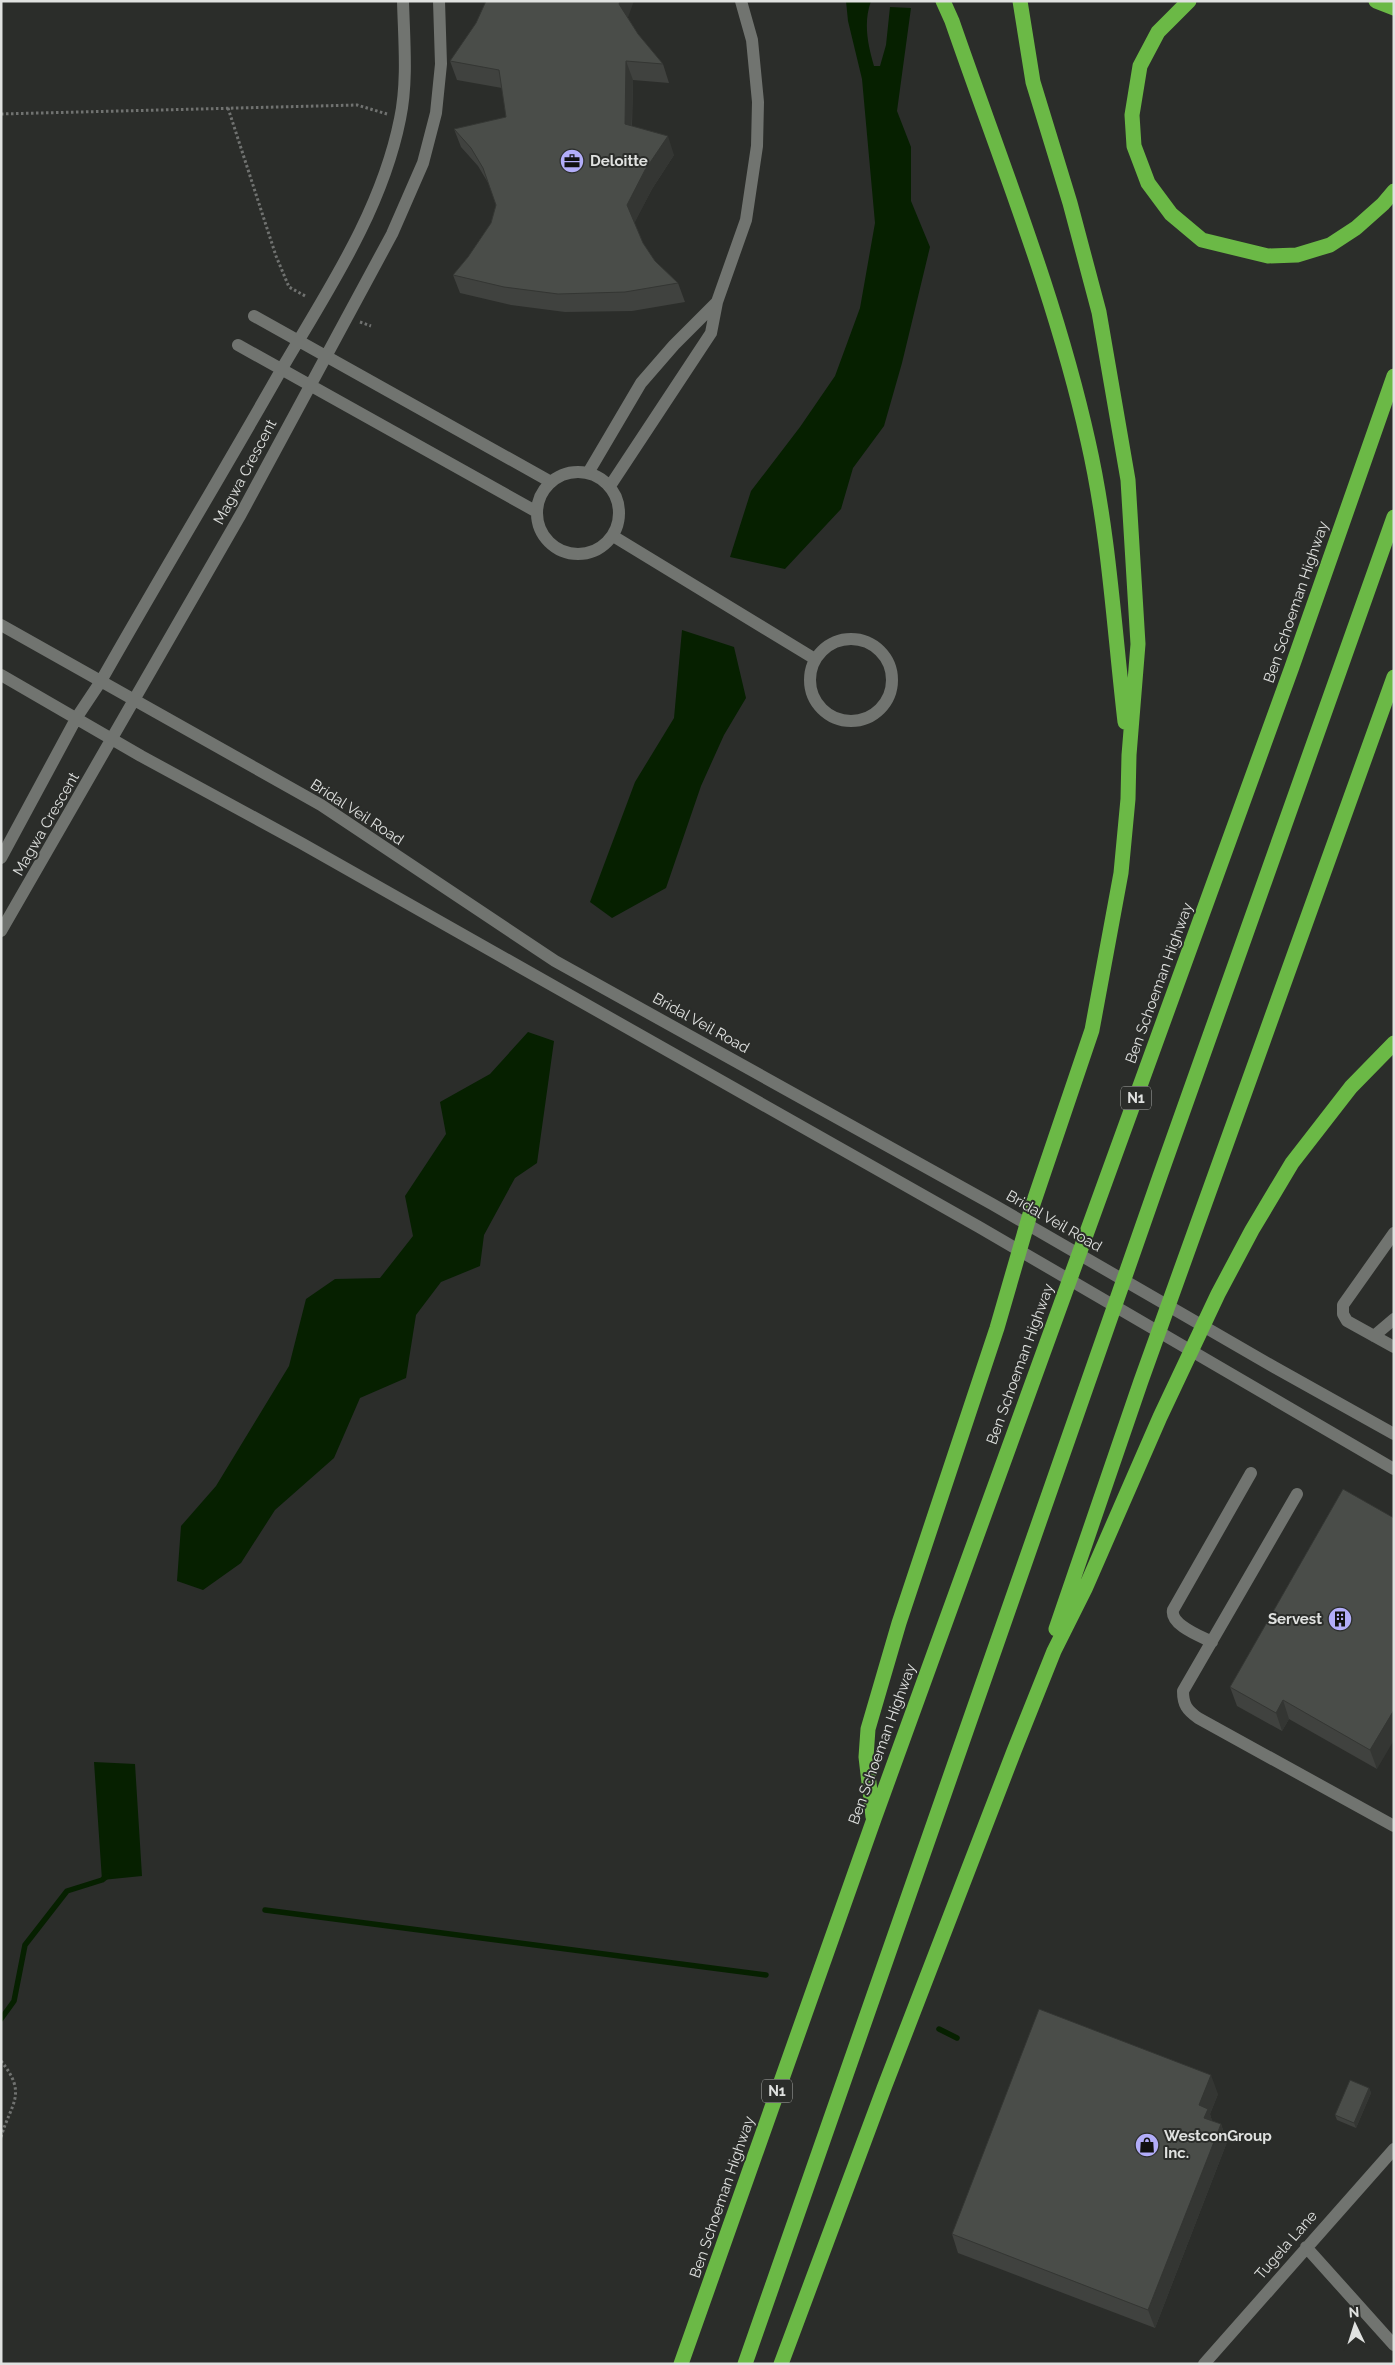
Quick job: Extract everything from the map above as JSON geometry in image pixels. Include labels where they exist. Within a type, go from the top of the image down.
[{"type":"highway","points":[[942,1],[952,21],[1057,320],[1088,441],[1110,574],[1117,662],[1129,756]]},
{"type":"highway","points":[[874,1819],[866,1757],[868,1728],[899,1623],[996,1328],[1032,1207],[1092,1030],[1121,873],[1128,800],[1129,756],[1138,644],[1128,480],[1099,312],[1070,203],[1033,82],[1020,1]]},
{"type":"highway","points":[[1189,1],[1158,32],[1140,66],[1132,115],[1134,146],[1148,183],[1170,214],[1202,240],[1268,256],[1297,255],[1330,245],[1356,228],[1383,204],[1394,191]]},
{"type":"highway","points":[[1376,1],[1394,8]]},
{"type":"highway","name":"Ben Schoeman Highway","points":[[681,2364],[874,1819],[1286,686],[1394,376]]},
{"type":"highway","points":[[745,2364],[1163,1167],[1394,517]]},
{"type":"highway","points":[[1014,1751],[1141,1381],[1394,677]]},
{"type":"highway","points":[[781,2364],[887,2078],[1014,1751],[1054,1651],[1085,1589],[1127,1488],[1218,1294],[1252,1230],[1292,1163],[1351,1087],[1394,1043]]},
{"type":"street","name":"Magwa Crescent","points":[[1,858],[76,718],[101,681],[298,341],[321,305],[368,214],[387,170],[400,118],[404,66],[403,1]]},
{"type":"street","name":"Magwa Crescent","points":[[1,931],[241,514],[392,234],[423,163],[436,113],[441,64],[439,1]]},
{"type":"street","points":[[610,486],[707,339],[715,320],[718,302],[746,220],[757,146],[757,77],[752,40],[740,1]]},
{"type":"street","points":[[588,473],[641,383],[674,345],[718,302]]},
{"type":"street","points":[[254,316],[551,482]]},
{"type":"street","points":[[238,345],[537,512]]},
{"type":"street","points":[[575,472],[588,473],[600,478],[610,486],[617,498],[620,510],[619,523],[613,536],[603,547],[590,553],[576,555],[562,552],[550,544],[541,533],[537,505],[542,492],[551,482],[562,475],[575,472]]},
{"type":"street","points":[[613,536],[815,659]]},
{"type":"street","name":"Bridal Veil Road","points":[[1,626],[135,699],[321,805],[555,961],[992,1204],[1394,1434]]},
{"type":"street","points":[[847,638],[873,645],[883,653],[890,664],[891,690],[886,703],[876,714],[863,720],[848,722],[822,711],[814,700],[809,686],[810,672],[815,659],[823,649],[834,642],[847,638]]},
{"type":"street","points":[[1,675],[979,1228],[1394,1469]]},
{"type":"street","points":[[1394,1233],[1344,1305],[1343,1314],[1347,1321],[1394,1348]]},
{"type":"street","points":[[1374,1336],[1394,1319]]},
{"type":"street","points":[[1212,1642],[1177,1622],[1172,1613],[1251,1473]]},
{"type":"street","points":[[1297,1494],[1183,1691],[1183,1702],[1187,1710],[1198,1718],[1394,1826]]},
{"type":"street","name":"Tugela Lane","points":[[1204,2364],[1394,2149]]},
{"type":"street","points":[[1306,2247],[1394,2345]]},
{"type":"path","points":[[1,114],[357,105],[400,118]]},
{"type":"path","points":[[228,108],[276,256],[289,287],[321,305]]},
{"type":"path","points":[[348,318],[371,326]]},
{"type":"path","points":[[1,2137],[16,2096],[14,2078],[2,2061]]},
{"type":"shaded area","points":[[846,1],[871,1],[867,26],[868,42],[874,66],[880,66],[886,45],[890,7],[911,8],[897,111],[911,147],[911,201],[930,247],[902,363],[884,426],[853,468],[841,509],[785,569],[730,557],[751,491],[800,427],[835,376],[860,308],[875,223],[862,79],[848,21]]},
{"type":"shaded area","points":[[682,630],[734,647],[746,698],[724,735],[701,786],[666,888],[612,918],[590,902],[635,782],[674,718]]},
{"type":"shaded area","points":[[528,1032],[554,1041],[537,1163],[515,1178],[484,1235],[480,1266],[441,1282],[416,1315],[406,1378],[360,1398],[334,1458],[275,1510],[241,1563],[203,1590],[177,1581],[181,1526],[216,1486],[289,1366],[306,1299],[335,1279],[380,1278],[413,1236],[405,1196],[446,1134],[440,1102],[490,1074]]},
{"type":"shaded area","points":[[94,1762],[135,1764],[142,1876],[102,1880]]},
{"type":"building","name":"Deloitte","points":[[486,1],[620,1],[619,4],[638,34],[663,64],[626,61],[625,124],[668,136],[645,170],[627,205],[643,243],[655,261],[678,283],[625,292],[558,294],[504,287],[453,275],[491,223],[496,205],[483,168],[471,148],[454,129],[506,117],[499,70],[450,61],[476,23]]},
{"type":"building","name":"Servest","points":[[1343,1489],[1394,1518],[1394,1710],[1370,1750],[1283,1700],[1276,1713],[1230,1687]]},
{"type":"building","points":[[1039,2009],[1211,2075],[1199,2105],[1208,2109],[1204,2118],[1221,2124],[1148,2310],[952,2234]]},
{"type":"building","points":[[1350,2080],[1369,2088],[1354,2123],[1335,2115]]},
{"type":"waterway","points":[[1,2019],[14,2001],[25,1945],[67,1891],[102,1880],[107,1876]]},
{"type":"waterway","points":[[265,1910],[766,1975]]},
{"type":"waterway","points":[[939,2029],[957,2038]]},
{"type":"place","name":"Deloitte","points":[[572,161]]},
{"type":"place","name":"Servest","points":[[1340,1619]]},
{"type":"place","name":"WestconGroup Inc.","points":[[1147,2145]]}]
